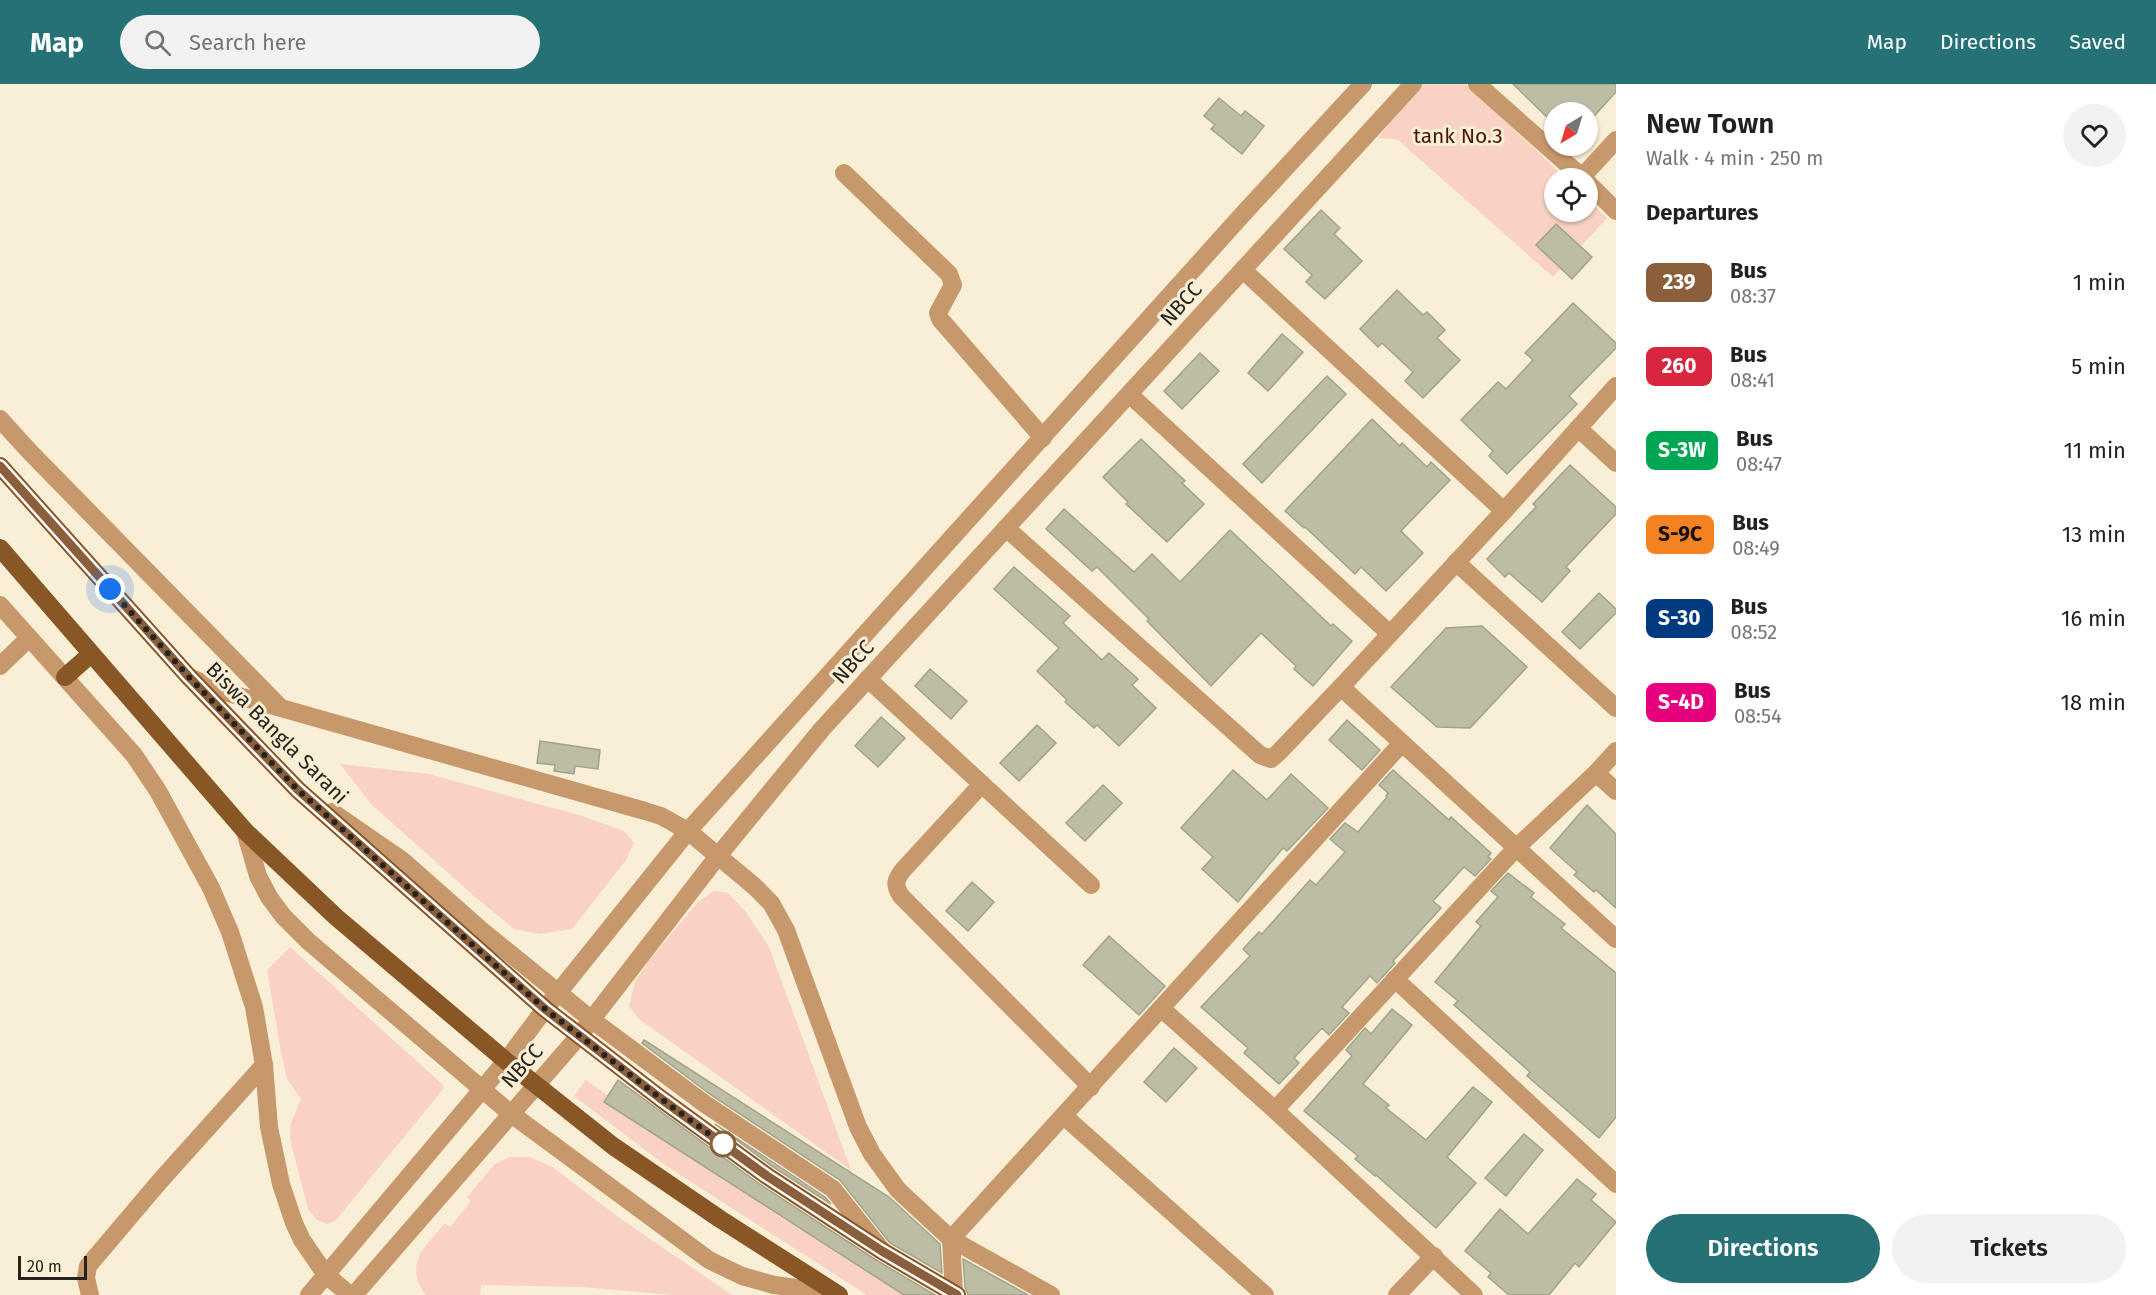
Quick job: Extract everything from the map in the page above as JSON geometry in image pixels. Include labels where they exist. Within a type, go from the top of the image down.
[{"type":"main road","name":"Biswa Bangla Sarani","points":[[0,466],[189,677],[298,790],[545,1009],[660,1098],[767,1176],[882,1251],[956,1294]]},
{"type":"main road","points":[[0,548],[245,831],[336,916],[506,1061],[613,1146],[720,1219],[837,1294]]},
{"type":"main road","points":[[65,677],[91,654]]},
{"type":"street","points":[[309,1295],[506,1061],[688,831],[1243,214],[1363,84]]},
{"type":"street","name":"NBCC","points":[[352,1295],[579,1036],[718,856],[822,729],[1413,84]]},
{"type":"street","points":[[1477,84],[1572,168]]},
{"type":"street","points":[[1593,168],[1616,140]]},
{"type":"street","points":[[844,173],[949,274],[953,285],[940,307],[938,313],[940,319],[1043,438]]},
{"type":"street","points":[[1598,193],[1616,211]]},
{"type":"street","points":[[1243,270],[1504,511]]},
{"type":"street","points":[[1006,528],[1260,755],[1270,759],[1341,687],[1616,386]]},
{"type":"street","points":[[1129,394],[1389,634]]},
{"type":"street","points":[[0,419],[280,707]]},
{"type":"street","points":[[1578,428],[1616,463]]},
{"type":"street","points":[[1456,562],[1616,708]]},
{"type":"street","points":[[0,605],[134,756],[164,800],[211,888],[244,973],[254,1007],[264,1065],[269,1126],[281,1184],[302,1240],[326,1275],[352,1295]]},
{"type":"street","points":[[0,666],[29,638]]},
{"type":"street","points":[[189,677],[221,691],[645,811],[661,816],[688,831],[771,903],[786,930],[858,1127],[872,1154],[898,1190],[951,1239],[1051,1295]]},
{"type":"street","points":[[868,678],[1091,885]]},
{"type":"street","points":[[1341,687],[1616,939]]},
{"type":"street","points":[[956,1294],[951,1239],[1402,743]]},
{"type":"street","points":[[1275,1110],[1516,848],[1596,773],[1616,751]]},
{"type":"street","points":[[1596,773],[1616,791]]},
{"type":"street","points":[[982,784],[903,870],[896,879],[896,888],[901,896],[1091,1087]]},
{"type":"street","points":[[298,790],[390,851],[481,930],[592,1020],[705,1104],[833,1189],[882,1251]]},
{"type":"street","points":[[245,831],[258,876],[269,897],[284,916],[308,941],[361,988],[510,1113],[709,1260],[742,1276],[774,1285],[837,1294]]},
{"type":"street","points":[[1395,979],[1616,1184]]},
{"type":"street","points":[[1162,1009],[1275,1110],[1474,1295]]},
{"type":"street","points":[[90,1295],[86,1278],[88,1266],[160,1181],[264,1065]]},
{"type":"street","points":[[1064,1116],[1265,1295]]},
{"type":"street","points":[[1396,1295],[1434,1256]]},
{"type":"green space","name":"tank No.3","points":[[1418,84],[1466,84],[1554,168],[1544,168],[1544,222],[1598,222],[1598,209],[1607,218],[1553,277],[1397,139],[1378,138]]},
{"type":"green space","points":[[340,764],[429,774],[582,816],[624,831],[634,843],[626,860],[572,929],[540,934],[514,929],[371,804]]},
{"type":"green space","points":[[714,891],[728,893],[745,911],[769,947],[851,1170],[639,1019],[629,1006],[635,982],[649,961],[698,902]]},
{"type":"green space","points":[[290,947],[444,1088],[336,1220],[327,1224],[317,1220],[308,1209],[290,1139],[291,1123],[301,1099],[287,1079],[267,970]]},
{"type":"green space","points":[[586,1080],[780,1217],[915,1295],[867,1295],[665,1165],[574,1096]]},
{"type":"green space","points":[[510,1157],[529,1157],[551,1166],[621,1219],[732,1295],[673,1295],[583,1287],[481,1285],[480,1295],[426,1295],[416,1274],[419,1256],[445,1223],[450,1227],[471,1201],[467,1197],[495,1164]]},
{"type":"building","points":[[1513,84],[1616,84],[1616,92],[1598,112],[1598,102],[1544,102],[1544,114]]},
{"type":"building","points":[[1219,98],[1241,116],[1245,111],[1264,126],[1242,154],[1211,129],[1215,125],[1204,116]]},
{"type":"building","points":[[1321,210],[1340,228],[1334,234],[1362,261],[1325,299],[1306,282],[1312,275],[1284,249]]},
{"type":"building","points":[[1556,224],[1592,257],[1572,279],[1536,245]]},
{"type":"building","points":[[1397,290],[1423,315],[1427,312],[1445,330],[1437,338],[1460,360],[1423,398],[1405,381],[1413,372],[1382,343],[1378,347],[1360,329]]},
{"type":"building","points":[[1573,303],[1616,343],[1616,348],[1569,396],[1577,404],[1507,474],[1489,456],[1493,451],[1461,420],[1498,382],[1506,389],[1533,360],[1525,353]]},
{"type":"building","points":[[1282,334],[1303,352],[1268,391],[1248,373]]},
{"type":"building","points":[[1200,353],[1219,371],[1182,409],[1164,391]]},
{"type":"building","points":[[1327,376],[1346,394],[1262,483],[1243,464]]},
{"type":"building","points":[[1372,419],[1400,446],[1402,443],[1427,467],[1431,462],[1450,480],[1401,531],[1423,553],[1386,591],[1361,567],[1355,574],[1285,511]]},
{"type":"building","points":[[1141,439],[1185,481],[1182,483],[1204,504],[1167,542],[1126,504],[1128,502],[1103,477]]},
{"type":"building","points":[[1570,465],[1616,507],[1616,514],[1566,567],[1570,571],[1542,602],[1509,573],[1505,577],[1487,559],[1536,507],[1533,504]]},
{"type":"building","points":[[1064,509],[1134,572],[1152,554],[1180,582],[1230,530],[1331,626],[1333,624],[1352,641],[1313,686],[1294,669],[1296,666],[1261,633],[1211,686],[1097,567],[1092,571],[1046,529]]},
{"type":"building","points":[[1014,567],[1070,616],[1063,623],[1102,660],[1109,653],[1138,679],[1132,685],[1156,708],[1119,746],[1097,725],[1094,728],[1065,702],[1067,700],[1037,671],[1059,648],[994,589]]},
{"type":"building","points":[[1599,593],[1616,609],[1616,613],[1580,649],[1562,632]]},
{"type":"building","points":[[1482,626],[1527,667],[1470,728],[1437,727],[1391,687],[1446,628]]},
{"type":"building","points":[[930,669],[967,701],[951,719],[915,686]]},
{"type":"building","points":[[881,717],[905,738],[878,767],[855,746]]},
{"type":"building","points":[[1347,720],[1380,750],[1362,770],[1329,740]]},
{"type":"building","points":[[1037,725],[1056,743],[1019,781],[1000,763]]},
{"type":"building","points":[[540,741],[600,750],[598,769],[575,766],[574,774],[554,771],[555,765],[537,763]]},
{"type":"building","points":[[1233,770],[1267,800],[1291,774],[1328,808],[1287,851],[1283,848],[1238,902],[1202,869],[1213,857],[1181,828]]},
{"type":"building","points":[[1393,770],[1449,820],[1451,817],[1491,853],[1488,857],[1491,859],[1475,876],[1464,867],[1433,901],[1441,908],[1393,961],[1395,963],[1377,983],[1370,976],[1342,1007],[1349,1013],[1329,1035],[1322,1028],[1294,1058],[1299,1063],[1279,1084],[1244,1053],[1248,1048],[1201,1007],[1250,956],[1243,949],[1259,932],[1262,934],[1310,880],[1316,885],[1345,852],[1330,839],[1345,823],[1358,832],[1387,797],[1388,793],[1379,785]]},
{"type":"building","points":[[1103,785],[1122,803],[1085,841],[1066,823]]},
{"type":"building","points":[[1587,805],[1616,834],[1616,908],[1574,875],[1577,872],[1550,848]]},
{"type":"building","points":[[1508,873],[1534,893],[1531,897],[1565,924],[1561,928],[1616,973],[1616,1117],[1599,1138],[1527,1076],[1530,1072],[1454,1005],[1458,1001],[1435,982],[1481,926],[1476,922],[1498,897],[1491,891]]},
{"type":"building","points":[[972,882],[994,902],[968,931],[946,911]]},
{"type":"building","points":[[1109,936],[1165,986],[1139,1015],[1083,965]]},
{"type":"building","points":[[1392,1009],[1412,1025],[1363,1084],[1389,1105],[1386,1108],[1426,1140],[1473,1087],[1492,1102],[1447,1157],[1476,1183],[1436,1228],[1355,1159],[1358,1156],[1304,1111],[1352,1056],[1346,1050],[1365,1028],[1371,1034]]},
{"type":"building","points":[[644,1040],[889,1197],[940,1244],[942,1273],[890,1243],[840,1180],[711,1095],[642,1043]]},
{"type":"building","points":[[1174,1048],[1197,1068],[1166,1102],[1144,1082]]},
{"type":"building","points":[[618,1080],[761,1185],[876,1260],[935,1295],[904,1295],[604,1102]]},
{"type":"building","points":[[715,1124],[825,1197],[831,1204],[773,1167]]},
{"type":"building","points":[[1524,1134],[1543,1150],[1506,1196],[1485,1178]]},
{"type":"building","points":[[1577,1179],[1596,1194],[1591,1200],[1616,1222],[1579,1267],[1575,1263],[1549,1295],[1509,1295],[1488,1277],[1491,1273],[1465,1251],[1500,1209],[1528,1234]]},
{"type":"building","points":[[963,1259],[1028,1295],[968,1295],[965,1287]]},
{"type":"bus line","name":"239","points":[[0,466],[189,677],[298,790],[545,1009],[660,1098],[767,1176],[882,1251],[957,1295]]},
{"type":"route","points":[[110,589],[189,677],[298,790],[545,1009],[731,1150],[723,1144]]}]
